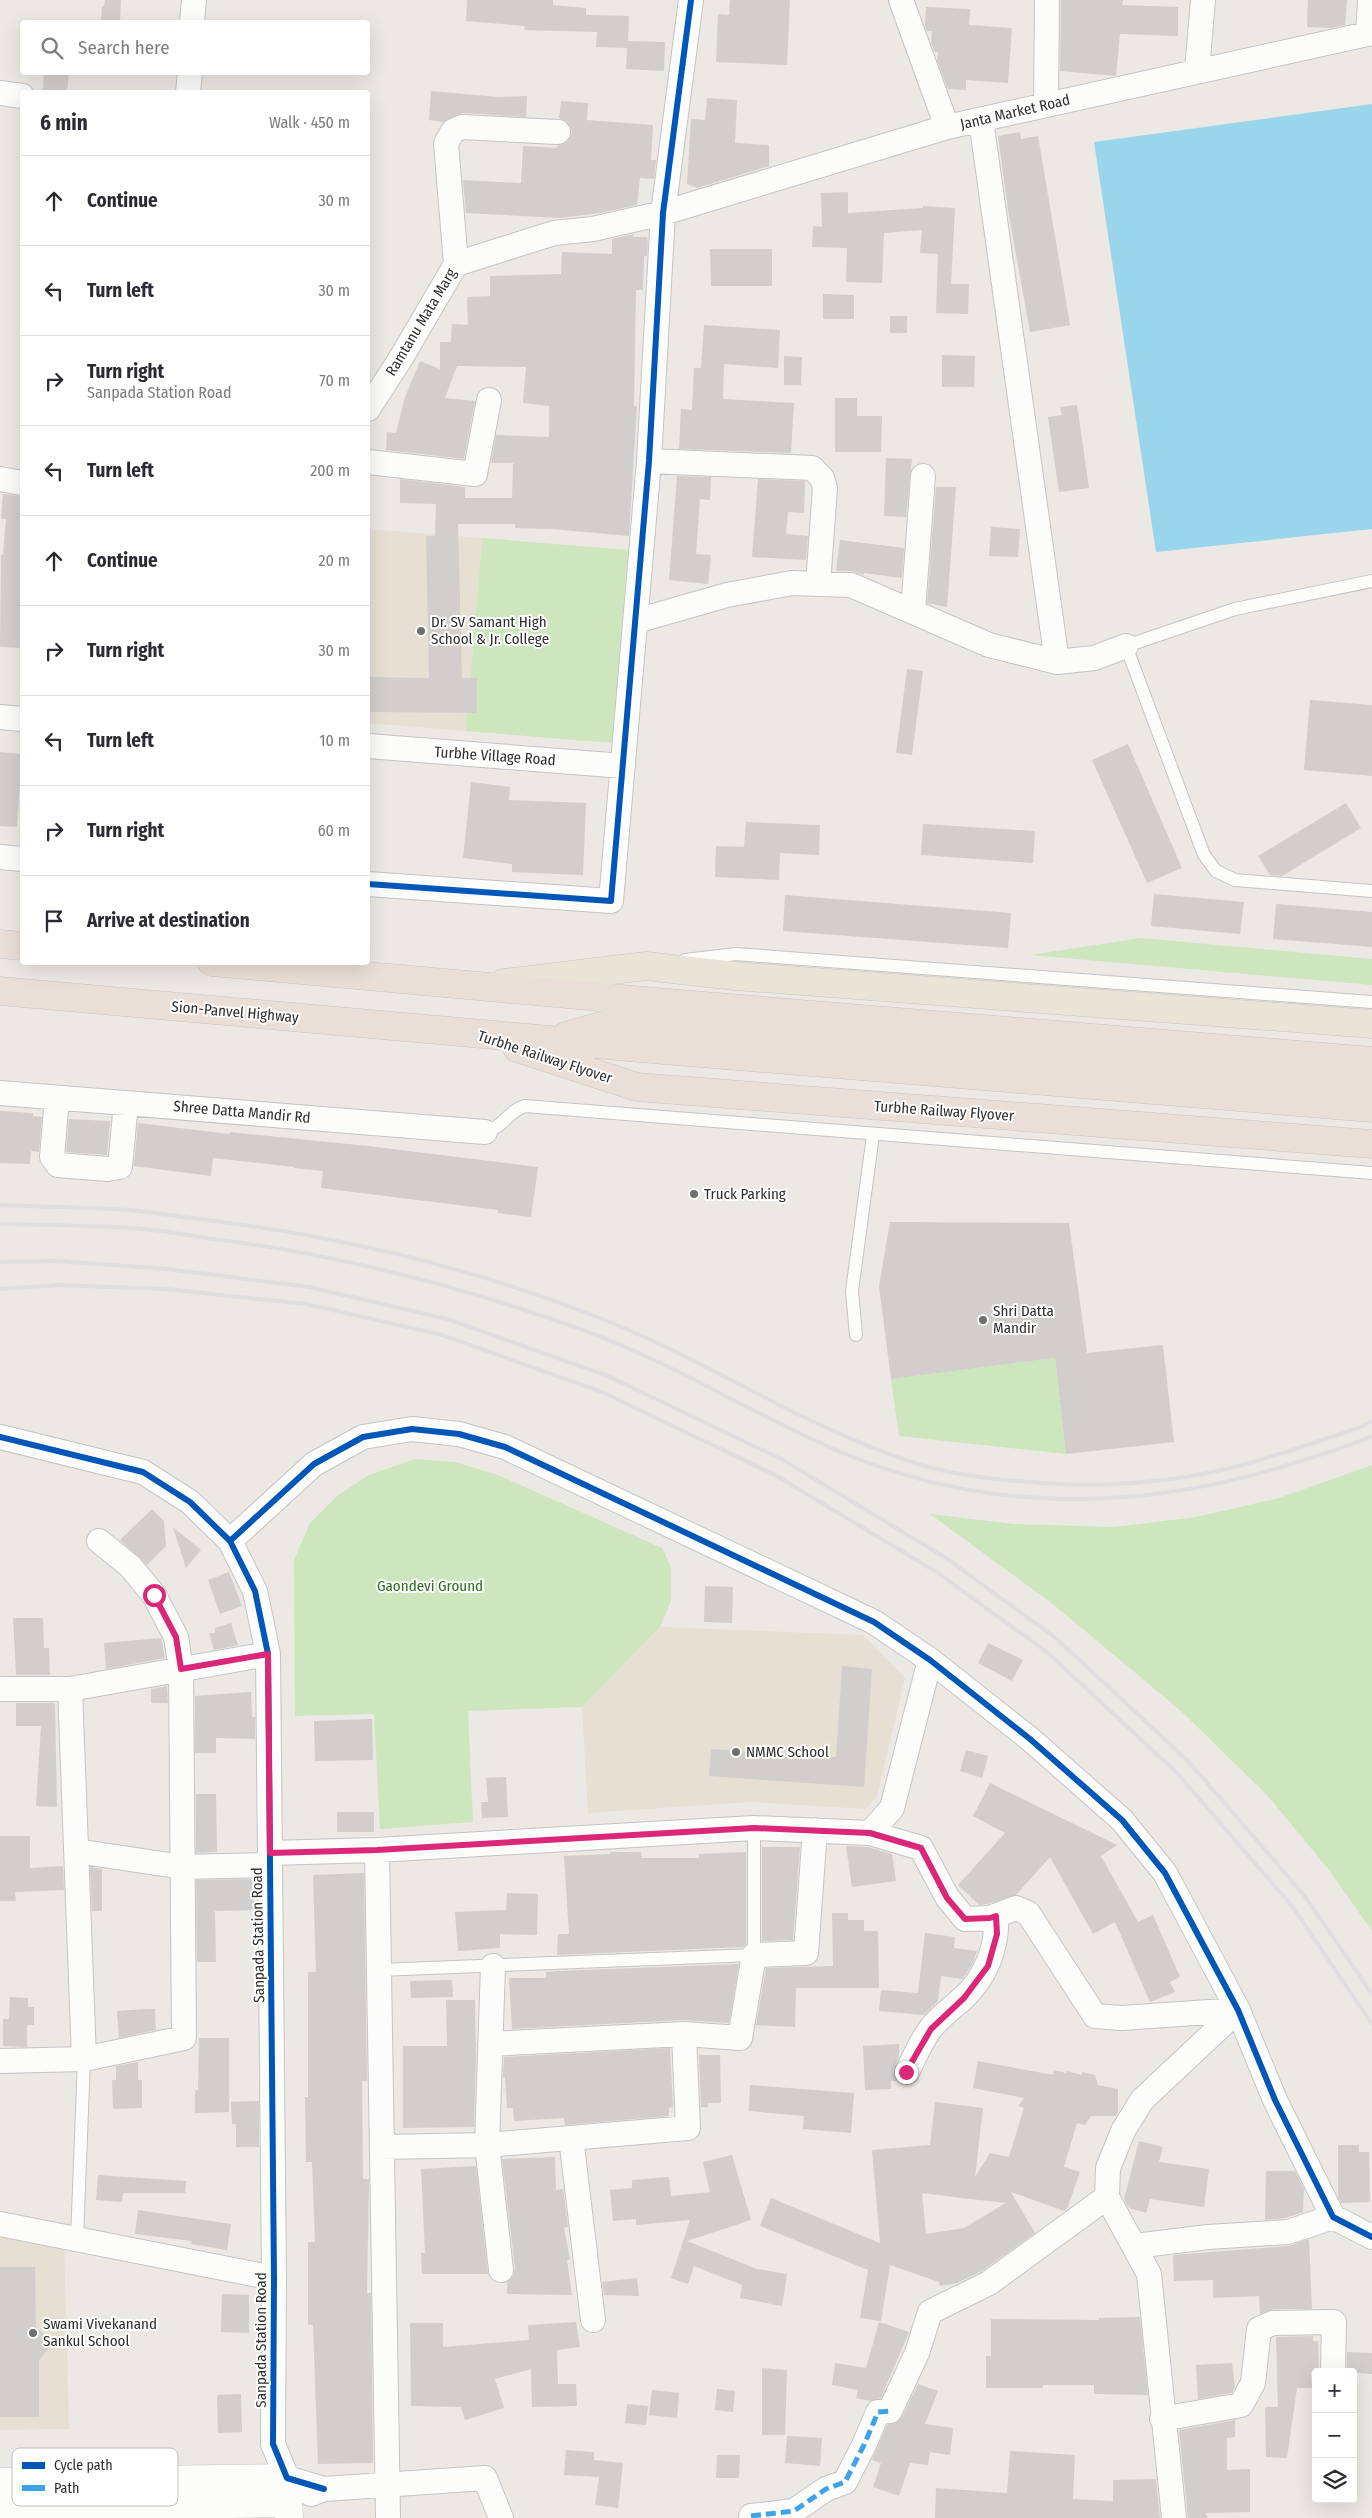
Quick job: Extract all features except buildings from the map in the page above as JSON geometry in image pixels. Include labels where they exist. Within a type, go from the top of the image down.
[{"type":"highway","points":[[0,944],[20,946]]},
{"type":"highway","points":[[245,965],[1372,1061]]},
{"type":"highway","name":"Sion-Panvel Highway","points":[[0,991],[470,1033]]},
{"type":"highway","points":[[552,1040],[608,1024],[1372,1089]]},
{"type":"highway","name":"Turbhe Railway Flyover","points":[[470,1033],[1372,1108]]},
{"type":"highway","name":"Turbhe Railway Flyover","points":[[470,1033],[636,1087],[1372,1144]]},
{"type":"main road","points":[[476,986],[646,966],[735,976],[1372,1024]]},
{"type":"main road","points":[[178,2494],[258,2500]]},
{"type":"main road","points":[[178,2502],[288,2500]]},
{"type":"main road","points":[[0,2508],[64,2506]]},
{"type":"street","points":[[192,20],[194,0]]},
{"type":"street","points":[[370,884],[611,901],[649,461],[663,213],[691,0]]},
{"type":"street","points":[[900,0],[947,127]]},
{"type":"street","points":[[1046,105],[1047,0]]},
{"type":"street","points":[[1197,71],[1203,0]]},
{"type":"street","points":[[1370,0],[1370,33]]},
{"type":"street","name":"Janta Market Road","points":[[663,213],[947,127],[1370,33]]},
{"type":"street","points":[[188,90],[190,75]]},
{"type":"street","points":[[0,93],[20,96]]},
{"type":"street","points":[[981,120],[1057,662]]},
{"type":"street","points":[[456,264],[446,143],[453,131],[462,127],[558,132]]},
{"type":"street","name":"Ramtanu Mata Marg","points":[[370,406],[401,358],[456,264],[554,234],[593,229],[663,213]]},
{"type":"street","points":[[370,462],[475,474],[489,400]]},
{"type":"street","points":[[649,461],[812,468],[822,478],[825,488],[818,584]]},
{"type":"street","points":[[913,611],[923,476]]},
{"type":"street","points":[[0,480],[20,483]]},
{"type":"street","points":[[636,621],[727,595],[792,583],[851,585],[989,645],[1057,662],[1094,658],[1126,646]]},
{"type":"street","points":[[0,717],[20,719]]},
{"type":"street","name":"Turbhe Village Road","points":[[370,746],[623,766]]},
{"type":"street","points":[[0,857],[20,859]]},
{"type":"street","name":"Shree Datta Mandir Rd","points":[[0,1093],[485,1132]]},
{"type":"street","points":[[57,1098],[52,1157],[58,1165],[108,1169],[120,1167],[126,1103]]},
{"type":"street","points":[[230,1540],[314,1464],[363,1437],[412,1429],[459,1434],[505,1447],[874,1622],[930,1660],[1030,1739],[1122,1820],[1165,1873],[1238,2010],[1275,2100],[1333,2217],[1372,2237]]},
{"type":"street","name":"Sanpada Station Road","points":[[0,1437],[143,1472],[190,1502],[230,1540],[255,1591],[268,1654],[274,2278],[273,2444]]},
{"type":"street","points":[[0,2061],[84,2058],[184,2038],[181,1669],[176,1637],[154,1595],[130,1566],[99,1540]]},
{"type":"street","points":[[0,1689],[70,1690],[268,1654]]},
{"type":"street","points":[[870,1833],[892,1808],[930,1660]]},
{"type":"street","points":[[70,1690],[84,2058]]},
{"type":"street","points":[[76,1850],[182,1867],[377,1850],[754,1828],[870,1833],[921,1848],[947,1898],[965,1919],[990,1918],[1016,1908],[1028,1913],[1095,2016],[1122,2018],[1238,2010]]},
{"type":"street","points":[[490,2044],[684,2034],[740,2038],[754,1954],[806,1952],[815,1830]]},
{"type":"street","points":[[377,1850],[388,2518]]},
{"type":"street","points":[[906,2072],[931,2029],[964,1998],[988,1966],[997,1934],[996,1916]]},
{"type":"street","points":[[493,1966],[487,2145],[501,2270]]},
{"type":"street","points":[[1174,2518],[1162,2419],[1149,2274],[1107,2197],[1108,2168],[1123,2131],[1142,2100],[1238,2010]]},
{"type":"street","points":[[382,2147],[487,2145],[688,2128],[684,2034]]},
{"type":"street","points":[[571,2138],[593,2320]]},
{"type":"street","points":[[752,2516],[794,2511],[826,2489],[845,2482],[878,2412],[890,2411],[918,2353],[930,2312],[989,2283],[1107,2197]]},
{"type":"street","points":[[1134,2246],[1208,2237],[1288,2232],[1333,2217]]},
{"type":"street","points":[[0,2224],[274,2278]]},
{"type":"street","points":[[1162,2419],[1241,2405],[1253,2383],[1259,2329],[1272,2323],[1334,2322],[1334,2368]]},
{"type":"street","points":[[273,2444],[288,2500],[324,2489],[485,2478],[500,2518]]},
{"type":"street","points":[[258,2500],[273,2444]]},
{"type":"lane","points":[[1372,581],[1235,609],[1126,646],[1204,855],[1216,871],[1235,880],[1372,891]]},
{"type":"lane","points":[[646,966],[736,954],[1372,1002]]},
{"type":"lane","points":[[485,1132],[496,1129],[517,1109],[526,1106],[1372,1174]]},
{"type":"lane","points":[[856,1335],[852,1291],[873,1135]]},
{"type":"lane","points":[[379,1970],[754,1954],[754,1828]]},
{"type":"lane","points":[[77,2239],[84,2058]]},
{"type":"shaded area","name":"Dr. SV Samant High School & Jr. College","points":[[370,529],[482,538],[466,731],[370,723]]},
{"type":"shaded area","name":"NMMC School","points":[[660,1627],[863,1635],[905,1678],[877,1796],[866,1809],[750,1802],[588,1813],[582,1707]]},
{"type":"shaded area","name":"Swami Vivekanand Sankul School","points":[[0,2225],[64,2238],[69,2429],[0,2430]]},
{"type":"green space","points":[[482,538],[628,550],[612,743],[466,731]]},
{"type":"green space","points":[[1141,938],[1372,959],[1372,985],[1030,955]]},
{"type":"green space","points":[[1055,1358],[1066,1454],[899,1436],[891,1379]]},
{"type":"green space","name":"Gaondevi Ground","points":[[415,1459],[455,1462],[498,1475],[662,1548],[671,1567],[671,1601],[660,1627],[582,1707],[468,1711],[473,1822],[380,1829],[374,1714],[295,1716],[294,1560],[310,1523],[337,1496],[369,1475]]},
{"type":"green space","points":[[1372,1465],[1372,1931],[1329,1870],[1266,1794],[1181,1711],[1054,1605],[930,1514],[1014,1524],[1114,1527],[1197,1517],[1279,1498]]},
{"type":"water","points":[[1372,104],[1372,529],[1156,552],[1094,142]]},
{"type":"railway","points":[[0,1205],[96,1208],[157,1213],[353,1244],[450,1268],[498,1282],[592,1315],[673,1351],[832,1431],[915,1463],[960,1474],[1036,1483],[1097,1484],[1157,1481],[1187,1477],[1246,1464],[1347,1432],[1372,1421]]},
{"type":"railway","points":[[0,1224],[97,1226],[168,1232],[303,1253],[444,1286],[537,1314],[615,1342],[798,1433],[886,1469],[943,1485],[1000,1495],[1058,1499],[1116,1498],[1174,1491],[1233,1480],[1291,1464],[1372,1436]]},
{"type":"railway","points":[[0,1262],[57,1261],[167,1269],[309,1287],[447,1319],[608,1376],[783,1460],[946,1558],[1057,1639],[1188,1761],[1304,1895],[1372,1994]]},
{"type":"railway","points":[[0,1289],[57,1285],[166,1289],[306,1304],[442,1335],[602,1392],[775,1475],[938,1573],[1048,1653],[1176,1772],[1292,1906],[1372,2024]]},
{"type":"marked path","points":[[751,2516],[794,2511],[826,2489],[845,2482],[878,2412],[890,2411]]},
{"type":"cycle path","points":[[370,884],[611,901],[649,461],[663,213],[691,0]]},
{"type":"cycle path","points":[[230,1541],[314,1464],[363,1437],[412,1429],[459,1434],[505,1447],[874,1622],[930,1660],[1030,1739],[1122,1820],[1165,1873],[1238,2010],[1275,2100],[1333,2217],[1372,2237]]},
{"type":"cycle path","points":[[0,1437],[143,1472],[190,1502],[230,1541],[255,1591],[268,1654],[274,2278],[273,2444],[287,2478],[324,2489]]},
{"type":"place","name":"Dr. SV Samant High School & Jr. College","points":[[421,631]]},
{"type":"place","name":"Truck Parking","points":[[694,1194]]},
{"type":"place","name":"Shri Datta Mandir","points":[[983,1320]]},
{"type":"place","name":"NMMC School","points":[[736,1752]]},
{"type":"place","name":"Swami Vivekanand Sankul School","points":[[33,2333]]},
{"type":"route","points":[[154,1595],[176,1637],[181,1669],[268,1654],[270,1853],[377,1850],[754,1828],[870,1833],[921,1848],[947,1898],[965,1919],[996,1916],[997,1934],[988,1966],[964,1998],[950,2009],[931,2029],[906,2072]]}]
